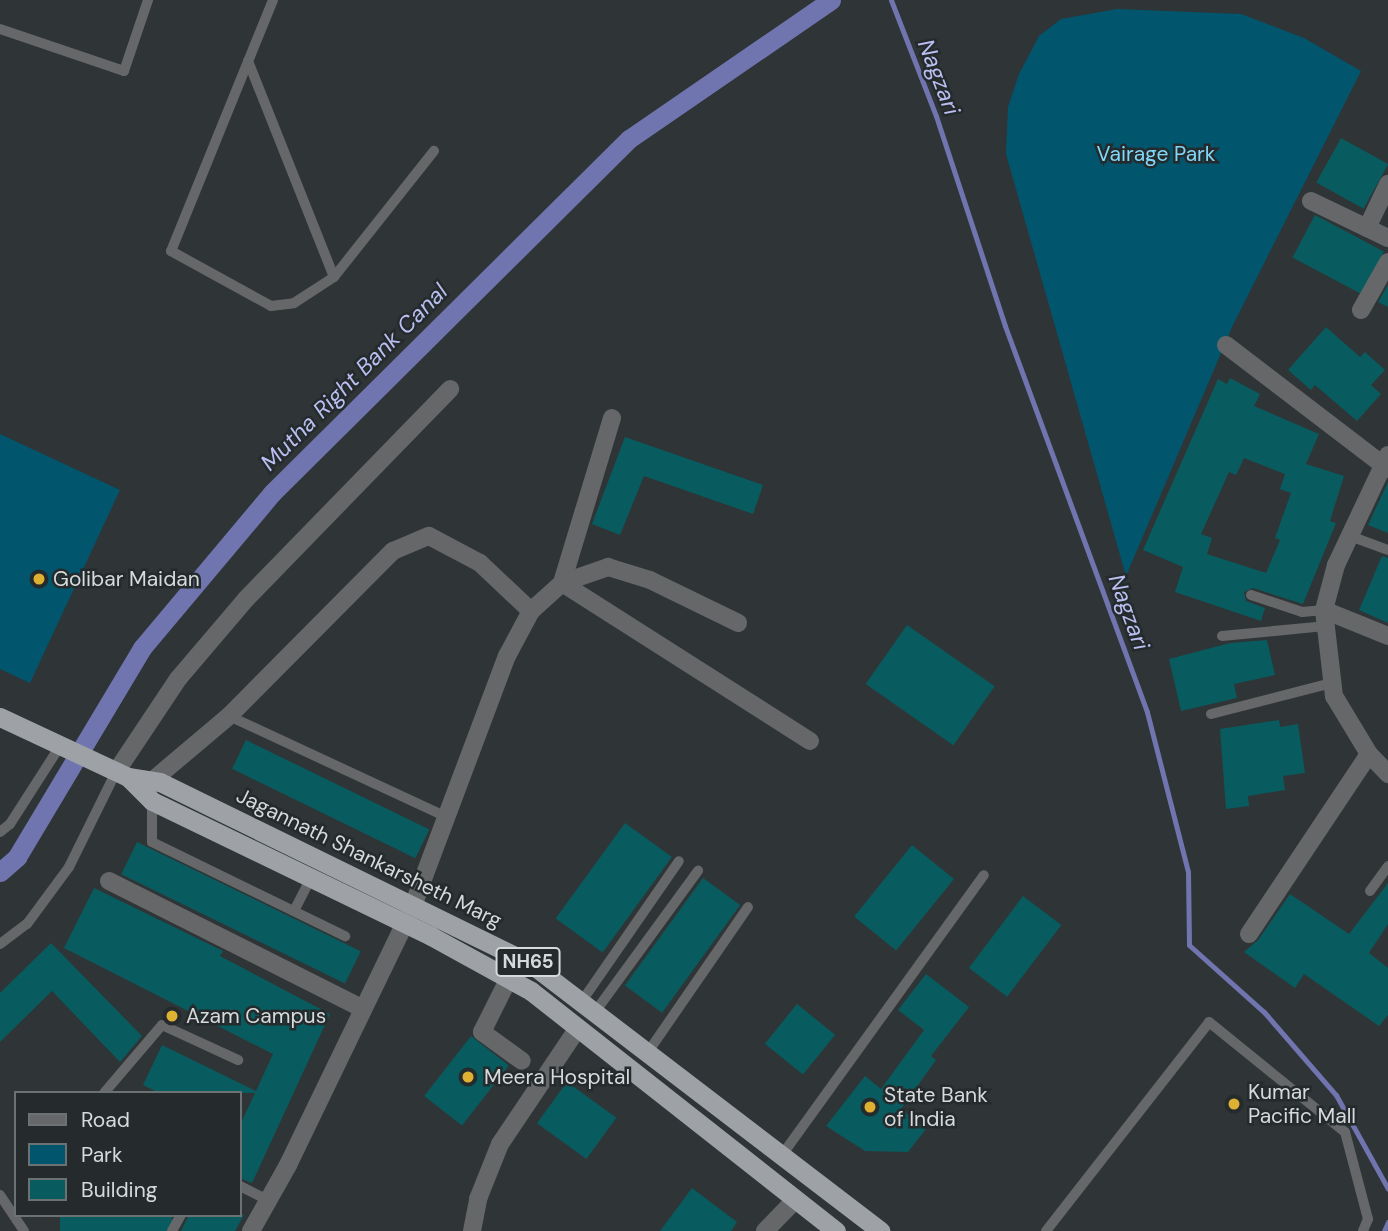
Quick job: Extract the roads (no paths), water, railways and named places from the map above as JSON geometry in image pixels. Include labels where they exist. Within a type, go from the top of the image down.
[{"type":"highway","name":"Jagannath Shankarsheth Marg","points":[[0,718],[122,775],[152,781],[414,903],[530,963],[880,1231]]},
{"type":"highway","name":"Jagannath Shankarsheth Marg","points":[[122,775],[152,801],[513,980],[836,1231]]},
{"type":"highway","points":[[513,980],[530,963]]},
{"type":"street","points":[[1367,228],[1388,184]]},
{"type":"street","points":[[1311,201],[1388,238]]},
{"type":"street","points":[[1361,310],[1388,262]]},
{"type":"street","points":[[1227,345],[1386,464],[1350,536],[1324,618],[1334,696],[1369,754],[1388,774]]},
{"type":"street","points":[[122,775],[178,679],[246,599],[450,389]]},
{"type":"street","points":[[562,583],[612,418]]},
{"type":"street","points":[[152,781],[229,716],[393,551],[429,536],[480,563],[531,611]]},
{"type":"street","points":[[251,1231],[414,903],[507,656],[531,611],[562,583],[608,567],[650,580],[738,623]]},
{"type":"street","points":[[562,583],[810,741]]},
{"type":"street","points":[[1324,618],[1388,636]]},
{"type":"street","points":[[1249,934],[1369,754]]},
{"type":"street","points":[[109,881],[363,1009]]},
{"type":"street","points":[[513,980],[482,1032],[522,1061]]},
{"type":"street","points":[[472,1231],[478,1199],[500,1144],[578,1028]]},
{"type":"street","points":[[765,1231],[795,1200]]},
{"type":"lane","points":[[1,32],[124,71],[148,0]]},
{"type":"lane","points":[[272,0],[171,251],[271,306],[294,303],[334,277],[434,150]]},
{"type":"lane","points":[[248,61],[334,277]]},
{"type":"lane","points":[[1350,536],[1388,551]]},
{"type":"lane","points":[[1251,595],[1324,618]]},
{"type":"lane","points":[[1222,636],[1324,618]]},
{"type":"lane","points":[[1211,714],[1332,683]]},
{"type":"lane","points":[[229,716],[447,817]]},
{"type":"lane","points":[[0,832],[10,824],[60,746]]},
{"type":"lane","points":[[0,944],[27,924],[69,867],[122,775]]},
{"type":"lane","points":[[152,801],[152,842],[345,936]]},
{"type":"lane","points":[[588,1007],[679,861]]},
{"type":"lane","points":[[1370,891],[1388,866]]},
{"type":"lane","points":[[588,1007],[698,871]]},
{"type":"lane","points":[[782,1155],[984,876]]},
{"type":"lane","points":[[294,911],[310,879]]},
{"type":"lane","points":[[648,1052],[748,907]]},
{"type":"lane","points":[[1046,1231],[1209,1022],[1345,1132],[1368,1219],[1363,1231]]},
{"type":"lane","points":[[106,1091],[162,1025],[238,1060]]},
{"type":"lane","points":[[242,1187],[268,1200]]},
{"type":"lane","points":[[0,1195],[12,1199]]},
{"type":"waterway","name":"Mutha Right Bank Canal","points":[[0,872],[17,857],[142,648],[272,493],[629,139],[831,0]]},
{"type":"waterway","name":"Nagzari","points":[[891,0],[936,116],[1005,326],[1147,712],[1188,872],[1189,945],[1264,1012],[1336,1095],[1388,1189]]},
{"type":"waterway","name":"Nagzari","points":[[1384,1231],[1388,1222]]},
{"type":"place","name":"Golibar Maidan","points":[[39,579]]},
{"type":"place","name":"Azam Campus","points":[[172,1016]]},
{"type":"place","name":"Meera Hospital","points":[[468,1077]]},
{"type":"place","name":"Kumar Pacific Mall","points":[[1234,1104]]},
{"type":"place","name":"State Bank of India","points":[[870,1107]]},
{"type":"park label","name":"Vairage Park","points":[[1156,154]]}]
